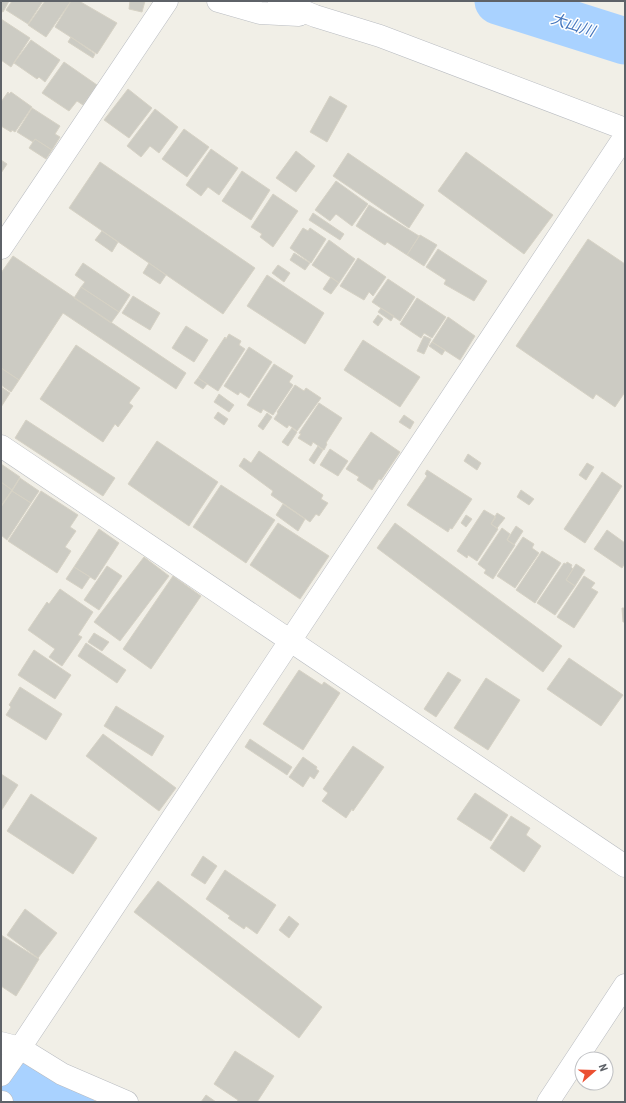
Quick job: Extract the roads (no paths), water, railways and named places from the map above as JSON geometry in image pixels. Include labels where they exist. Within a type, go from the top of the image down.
[{"type":"street","points":[[1,248],[166,1]]},
{"type":"street","points":[[218,1],[260,13],[315,16]]},
{"type":"street","points":[[278,1],[315,16],[380,36],[625,129]]},
{"type":"street","points":[[1,1075],[13,1047],[291,640],[625,136]]},
{"type":"street","points":[[1,446],[625,866]]},
{"type":"street","points":[[548,1102],[625,985]]},
{"type":"street","points":[[13,1047],[62,1074],[126,1102]]},
{"type":"waterway","name":"大山川","points":[[498,1],[625,41]]},
{"type":"waterway","points":[[1,1070],[71,1102]]}]
